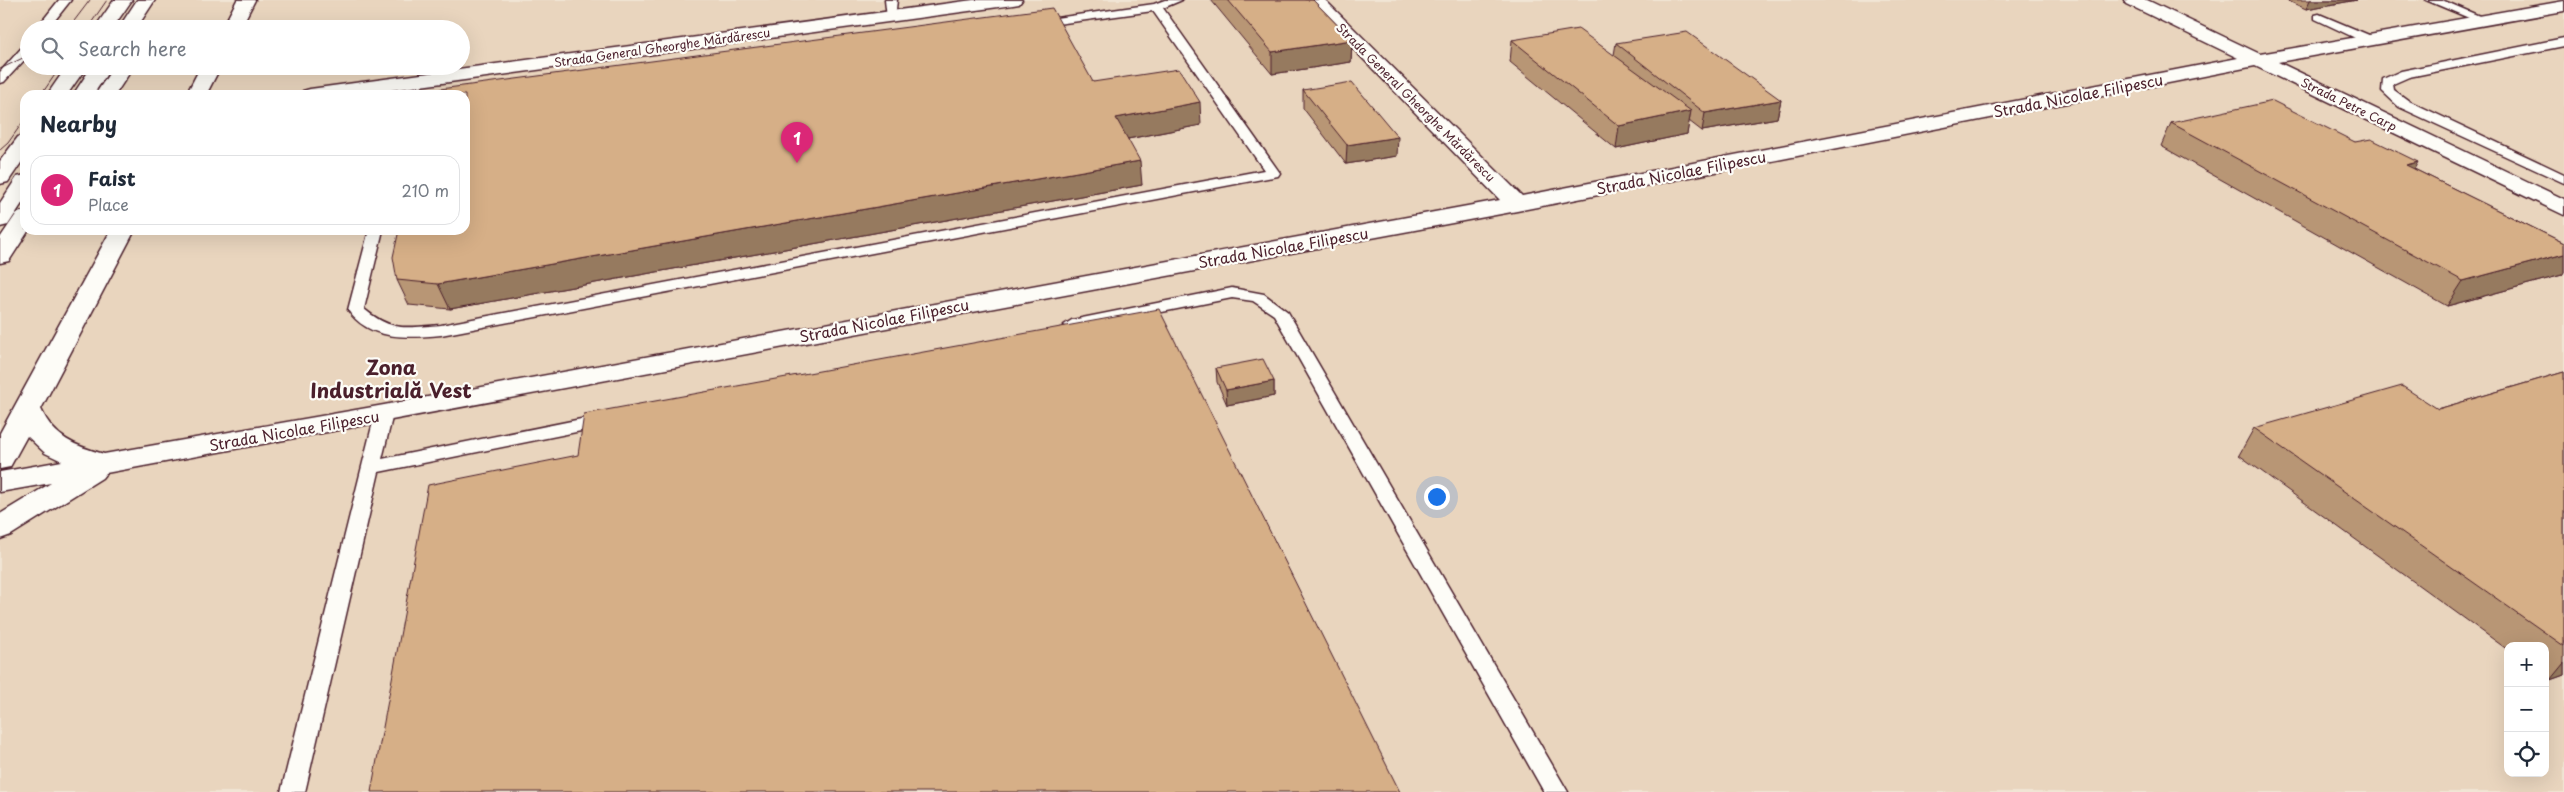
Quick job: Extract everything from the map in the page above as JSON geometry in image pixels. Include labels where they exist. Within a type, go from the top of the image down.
[{"type":"street","points":[[98,20],[112,0]]},
{"type":"street","points":[[109,20],[123,0]]},
{"type":"street","points":[[133,20],[146,0]]},
{"type":"street","points":[[236,20],[246,0]]},
{"type":"street","name":"Strada General Gheorghe Mărdărescu","points":[[470,71],[891,8],[1013,0]]},
{"type":"street","name":"Strada General Gheorghe Mărdărescu","points":[[1316,0],[1517,204]]},
{"type":"street","name":"Strada Petre Carp","points":[[2133,0],[2564,208]]},
{"type":"street","name":"Strada Nicolae Filipescu","points":[[0,482],[384,414],[951,307],[1517,204],[2259,60],[2564,6]]},
{"type":"street","points":[[49,90],[60,75]]},
{"type":"street","points":[[60,90],[71,75]]},
{"type":"street","points":[[86,90],[96,75]]},
{"type":"street","points":[[108,90],[118,75]]},
{"type":"street","points":[[199,90],[206,75]]},
{"type":"street","name":"Strada General Gheorghe Mărdărescu","points":[[343,90],[444,75]]},
{"type":"street","points":[[0,162],[20,133]]},
{"type":"street","points":[[0,177],[20,148]]},
{"type":"street","points":[[0,220],[20,190]]},
{"type":"street","points":[[0,256],[20,226]]},
{"type":"street","points":[[0,460],[120,235]]},
{"type":"street","points":[[27,410],[36,432],[46,440],[73,457],[106,463]]},
{"type":"street","points":[[0,528],[106,463]]},
{"type":"lane","points":[[49,20],[64,0]]},
{"type":"lane","points":[[1018,26],[1156,7],[1176,0]]},
{"type":"lane","points":[[2432,0],[2485,21]]},
{"type":"lane","points":[[375,235],[356,310],[376,327],[407,333],[450,328],[1272,173],[1156,7]]},
{"type":"lane","points":[[2319,17],[2372,41]]},
{"type":"lane","points":[[2564,42],[2405,74],[2387,82],[2388,91],[2404,104],[2564,179]]},
{"type":"lane","points":[[0,79],[20,58]]},
{"type":"lane","points":[[0,63],[18,60]]},
{"type":"lane","points":[[1056,328],[1232,293],[1258,297],[1280,312],[1556,792]]},
{"type":"lane","points":[[293,792],[384,414]]},
{"type":"lane","points":[[372,467],[626,416]]},
{"type":"shaded area","points":[[0,0],[2564,0],[2564,792],[0,792]]},
{"type":"building","points":[[1228,0],[1313,0],[1352,40],[1272,52]]},
{"type":"building","points":[[1052,8],[1093,82],[1179,69],[1200,102],[1116,118],[1140,161],[438,284],[397,280],[393,257],[398,235],[470,235],[470,90],[440,89]]},
{"type":"building","points":[[1578,29],[1691,111],[1619,126],[1512,40]]},
{"type":"building","points":[[1687,32],[1781,100],[1705,113],[1616,43]]},
{"type":"building","points":[[1352,82],[1398,137],[1347,145],[1303,90]]},
{"type":"building","points":[[2273,101],[2355,142],[2371,139],[2418,162],[2406,165],[2564,243],[2564,254],[2463,281],[2171,123]]},
{"type":"building","points":[[1159,309],[1400,792],[371,792],[428,485],[578,455],[584,414]]},
{"type":"building","points":[[1263,359],[1274,381],[1226,390],[1216,368]]},
{"type":"building","points":[[2564,372],[2564,646],[2254,428],[2402,386],[2438,409]]},
{"type":"tram line","points":[[75,20],[90,0]]},
{"type":"tram line","points":[[93,20],[107,0]]},
{"type":"tram line","points":[[0,69],[20,59]]},
{"type":"tram line","points":[[44,90],[55,75]]},
{"type":"tram line","points":[[0,150],[8,143],[20,126]]},
{"type":"place","name":"Faist","points":[[797,163]]},
{"type":"district","name":"Zona Industrială Vest","points":[[391,378]]}]
